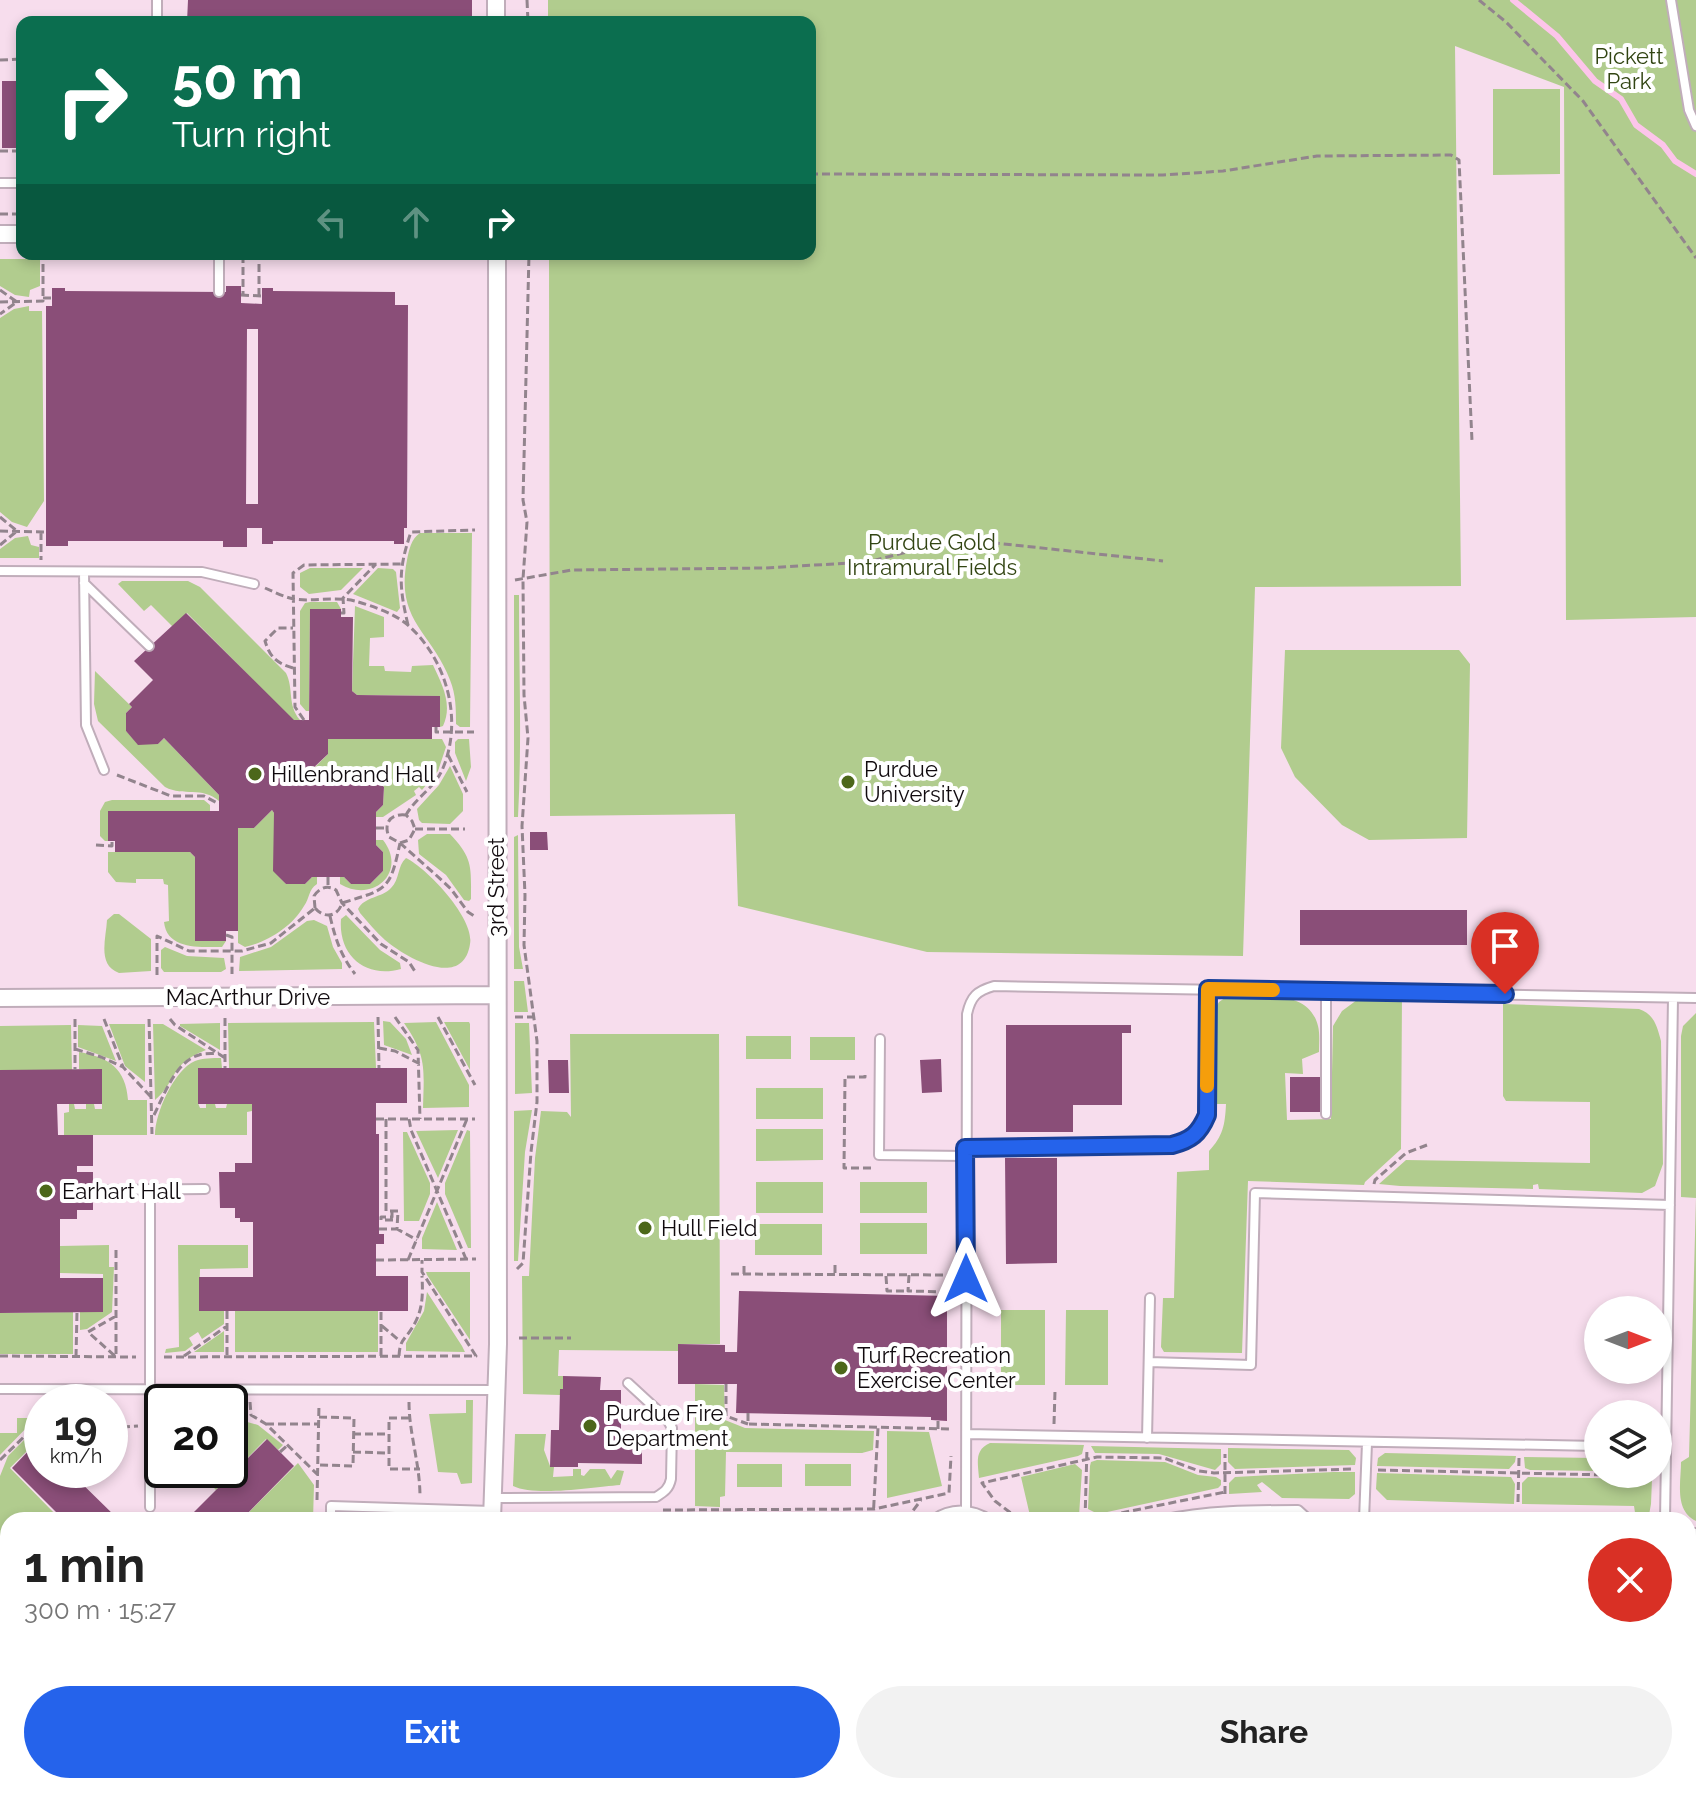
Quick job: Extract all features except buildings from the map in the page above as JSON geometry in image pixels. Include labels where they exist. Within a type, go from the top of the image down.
[{"type":"street","name":"3rd Street","points":[[492,1510],[497,1390],[497,260]]},
{"type":"street","name":"MacArthur Drive","points":[[0,998],[496,995]]},
{"type":"lane","points":[[1671,0],[1689,110],[1696,126]]},
{"type":"lane","points":[[219,260],[219,292]]},
{"type":"lane","points":[[0,571],[202,572],[254,584]]},
{"type":"lane","points":[[84,572],[86,725],[104,770]]},
{"type":"lane","points":[[84,583],[149,646]]},
{"type":"lane","points":[[966,1510],[967,1014],[970,1000],[980,990],[994,986],[1696,998]]},
{"type":"lane","points":[[880,1039],[879,1155],[1172,1145],[1189,1141],[1201,1129],[1207,1115],[1208,989]]},
{"type":"lane","points":[[1326,991],[1326,1114]]},
{"type":"lane","points":[[1664,1400],[1673,998]]},
{"type":"lane","points":[[150,1189],[151,1384]]},
{"type":"lane","points":[[103,1190],[205,1189]]},
{"type":"lane","points":[[1149,1362],[1251,1365],[1255,1193],[1670,1205]]},
{"type":"lane","points":[[1147,1438],[1150,1298]]},
{"type":"lane","points":[[331,1512],[331,1506],[492,1510],[656,1497],[669,1487],[671,1479],[672,1428],[667,1419],[628,1383]]},
{"type":"lane","points":[[0,1389],[144,1389]]},
{"type":"lane","points":[[250,1390],[497,1390]]},
{"type":"lane","points":[[967,1434],[1584,1446]]},
{"type":"lane","points":[[1364,1512],[1367,1443]]},
{"type":"lane","points":[[150,1488],[150,1507]]},
{"type":"lane","points":[[1665,1488],[1665,1512]]},
{"type":"lane","points":[[949,1512],[974,1512]]},
{"type":"lane","points":[[1212,1512],[1300,1512]]},
{"type":"path","points":[[1479,0],[1506,22],[1583,101],[1696,258]]},
{"type":"path","points":[[816,174],[1163,175],[1223,171],[1317,156],[1451,155],[1459,160],[1472,441]]},
{"type":"path","points":[[0,302],[43,301],[43,260]]},
{"type":"path","points":[[243,260],[242,296],[260,296],[259,260]]},
{"type":"path","points":[[497,1272],[518,1269],[523,1263],[537,1102],[537,1041],[524,945],[522,826],[528,738],[524,695],[523,579],[527,522],[523,500],[529,260]]},
{"type":"path","points":[[0,290],[17,302]]},
{"type":"path","points":[[43,298],[52,298]]},
{"type":"path","points":[[0,314],[17,302]]},
{"type":"path","points":[[0,517],[17,531]]},
{"type":"path","points":[[404,532],[475,530]]},
{"type":"path","points":[[0,531],[43,532],[41,572]]},
{"type":"path","points":[[0,545],[17,531]]},
{"type":"path","points":[[406,815],[411,805],[435,783],[448,755],[450,732],[449,690],[438,665],[408,625],[401,595],[401,564],[411,532]]},
{"type":"path","points":[[496,584],[572,570],[764,568],[868,562],[934,545],[995,543],[1163,561]]},
{"type":"path","points":[[341,613],[344,613],[343,598],[376,564]]},
{"type":"path","points":[[304,720],[295,707],[293,573],[304,565],[401,564]]},
{"type":"path","points":[[254,584],[293,599],[343,598],[375,607],[408,625]]},
{"type":"path","points":[[293,628],[278,628],[265,641],[270,655],[279,664],[295,669]]},
{"type":"path","points":[[436,727],[436,732],[474,732]]},
{"type":"path","points":[[448,755],[467,792]]},
{"type":"path","points":[[104,770],[171,796],[204,796],[219,804]]},
{"type":"path","points":[[400,843],[409,840],[415,829],[406,815],[394,816],[389,821],[386,828],[392,840],[400,843],[451,889],[474,916]]},
{"type":"path","points":[[376,828],[386,828]]},
{"type":"path","points":[[415,829],[465,829]]},
{"type":"path","points":[[96,845],[112,846],[112,841]]},
{"type":"path","points":[[328,887],[317,892],[314,900],[315,908],[321,914],[330,916],[338,911],[342,903],[380,891],[390,882],[400,843]]},
{"type":"path","points":[[328,877],[328,887]]},
{"type":"path","points":[[328,887],[340,894],[342,903],[381,944],[409,962],[416,973]]},
{"type":"path","points":[[157,975],[157,936],[189,951],[232,952],[257,948],[271,943],[315,908]]},
{"type":"path","points":[[330,916],[344,960],[355,974]]},
{"type":"path","points":[[226,935],[232,937],[232,974]]},
{"type":"path","points":[[515,974],[529,974]]},
{"type":"path","points":[[378,1017],[379,1068]]},
{"type":"path","points":[[395,1017],[418,1050],[420,1119]]},
{"type":"path","points":[[438,1017],[475,1085]]},
{"type":"path","points":[[515,1017],[534,1017]]},
{"type":"path","points":[[225,1018],[225,1068]]},
{"type":"path","points":[[75,1019],[75,1070]]},
{"type":"path","points":[[104,1019],[123,1067],[152,1098]]},
{"type":"path","points":[[149,1019],[152,1134]]},
{"type":"path","points":[[170,1019],[225,1058]]},
{"type":"path","points":[[379,1048],[395,1051],[420,1064]]},
{"type":"path","points":[[75,1049],[123,1067]]},
{"type":"path","points":[[152,1118],[186,1061],[199,1055],[219,1053]]},
{"type":"path","points":[[865,1065],[865,1077],[845,1077],[844,1168],[874,1168]]},
{"type":"path","points":[[376,1119],[475,1119]]},
{"type":"path","points":[[386,1119],[386,1211],[398,1211],[397,1229]]},
{"type":"path","points":[[409,1119],[466,1259]]},
{"type":"path","points":[[408,1260],[467,1119]]},
{"type":"path","points":[[1373,1196],[1375,1180],[1406,1153],[1427,1145]]},
{"type":"path","points":[[392,1211],[392,1217],[381,1217],[381,1220],[397,1220]]},
{"type":"path","points":[[379,1229],[397,1229],[417,1240]]},
{"type":"path","points":[[116,1250],[116,1357]]},
{"type":"path","points":[[376,1260],[476,1259]]},
{"type":"path","points":[[399,1356],[400,1341],[412,1329],[420,1311],[423,1298],[422,1260]]},
{"type":"path","points":[[744,1264],[744,1274]]},
{"type":"path","points":[[835,1265],[835,1274]]},
{"type":"path","points":[[0,1356],[476,1356],[422,1272]]},
{"type":"path","points":[[731,1274],[886,1274],[956,1275],[955,1292],[887,1291],[886,1274]]},
{"type":"path","points":[[908,1291],[909,1275]]},
{"type":"path","points":[[227,1311],[227,1357]]},
{"type":"path","points":[[381,1311],[381,1356]]},
{"type":"path","points":[[76,1357],[77,1312]]},
{"type":"path","points":[[77,1333],[88,1332],[116,1316]]},
{"type":"path","points":[[381,1325],[400,1341]]},
{"type":"path","points":[[182,1357],[227,1326]]},
{"type":"path","points":[[88,1332],[116,1357]]},
{"type":"path","points":[[519,1338],[571,1338]]},
{"type":"path","points":[[726,1384],[726,1416],[748,1424],[952,1429]]},
{"type":"path","points":[[250,1390],[251,1415],[266,1424],[318,1475]]},
{"type":"path","points":[[1054,1436],[1055,1391]]},
{"type":"path","points":[[748,1413],[748,1424]]},
{"type":"path","points":[[317,1505],[319,1417],[354,1418],[353,1466],[318,1465]]},
{"type":"path","points":[[419,1509],[420,1469],[409,1418],[389,1418],[389,1469],[420,1469]]},
{"type":"path","points":[[938,1421],[938,1429]]},
{"type":"path","points":[[266,1424],[319,1424]]},
{"type":"path","points":[[874,1512],[878,1427]]},
{"type":"path","points":[[353,1434],[389,1434]]},
{"type":"path","points":[[0,1460],[24,1437]]},
{"type":"path","points":[[1085,1512],[1087,1437]]},
{"type":"path","points":[[1225,1510],[1226,1439]]},
{"type":"path","points":[[280,1452],[288,1445]]},
{"type":"path","points":[[653,1512],[672,1508],[874,1509],[921,1500],[949,1493],[951,1445]]},
{"type":"path","points":[[1518,1502],[1519,1446]]},
{"type":"path","points":[[353,1452],[389,1453]]},
{"type":"path","points":[[1009,1512],[995,1501],[982,1483],[1086,1458],[1164,1458],[1199,1471],[1225,1473],[1354,1469]]},
{"type":"path","points":[[1378,1470],[1584,1475]]},
{"type":"path","points":[[1121,1512],[1225,1492]]},
{"type":"path","points":[[912,1512],[921,1500]]},
{"type":"path","points":[[0,1728],[0,1741]]},
{"type":"shaded area","name":"Purdue University","points":[[0,0],[1696,0],[1696,1512],[0,1512]]},
{"type":"green space","name":"Purdue Gold Intramural Fields","points":[[548,0],[1696,0],[1696,617],[1566,620],[1564,87],[1455,46],[1461,586],[1255,587],[1243,956],[927,952],[738,906],[735,814],[550,816],[549,260],[816,260],[816,16],[548,16]]},
{"type":"green space","points":[[1493,89],[1560,89],[1560,174],[1493,175]]},
{"type":"green space","points":[[0,259],[40,260],[40,286],[30,290],[29,297],[15,295],[0,286]]},
{"type":"green space","points":[[29,306],[29,311],[42,311],[44,501],[27,527],[12,522],[0,512],[0,318],[14,309]]},
{"type":"green space","points":[[420,533],[472,533],[470,727],[456,724],[455,697],[450,680],[417,625],[406,598],[408,556],[412,542]]},
{"type":"green space","points":[[28,536],[31,545],[39,547],[39,558],[0,558],[0,549],[15,538]]},
{"type":"green space","points":[[310,568],[363,568],[341,590],[309,594],[300,587],[300,573]]},
{"type":"green space","points":[[378,568],[396,572],[400,608],[397,612],[353,594]]},
{"type":"green space","points":[[122,581],[188,581],[200,587],[286,673],[293,709],[300,720],[293,720],[187,613],[173,627],[151,605],[144,611],[118,584]]},
{"type":"green space","points":[[514,595],[519,595],[518,817],[514,817]]},
{"type":"green space","points":[[337,602],[341,609],[310,609],[309,711],[306,711],[300,704],[300,611],[305,603]]},
{"type":"green space","points":[[355,606],[384,617],[384,637],[370,638],[369,666],[384,666],[385,671],[411,672],[412,666],[433,665],[447,702],[443,726],[440,727],[440,696],[357,695],[352,691]]},
{"type":"green space","points":[[1285,650],[1459,650],[1470,664],[1467,838],[1369,840],[1342,825],[1295,777],[1281,748]]},
{"type":"green space","points":[[95,671],[132,707],[126,713],[126,731],[138,744],[158,744],[164,738],[219,795],[219,801],[206,794],[165,787],[98,721],[94,704]]},
{"type":"green space","points":[[328,739],[442,739],[446,747],[438,771],[422,790],[419,787],[414,791],[416,795],[383,817],[376,817],[376,812],[383,805],[384,787],[369,774],[309,773],[328,754]]},
{"type":"green space","points":[[469,739],[471,767],[466,781],[455,753],[455,742]]},
{"type":"green space","points":[[450,766],[463,794],[463,811],[450,824],[422,823],[417,809],[439,785]]},
{"type":"green space","points":[[204,800],[210,805],[210,811],[109,811],[108,841],[105,841],[100,836],[100,811],[105,802]]},
{"type":"green space","points":[[272,810],[274,871],[286,884],[305,884],[312,877],[317,877],[317,884],[299,914],[286,927],[245,947],[238,943],[238,828],[254,828]]},
{"type":"green space","points":[[427,834],[450,834],[463,850],[470,871],[469,901],[464,900],[446,875],[419,854],[418,840]]},
{"type":"green space","points":[[518,835],[519,947],[523,969],[514,969],[514,837]]},
{"type":"green space","points":[[376,840],[383,840],[390,852],[389,873],[383,882],[364,890],[340,884],[340,877],[344,877],[351,884],[370,884],[383,871],[383,852],[376,845]]},
{"type":"green space","points":[[108,852],[190,852],[195,857],[195,941],[226,941],[222,947],[186,945],[171,938],[164,922],[169,921],[168,885],[164,884],[163,879],[116,882],[108,872]]},
{"type":"green space","points":[[406,858],[437,883],[465,922],[470,944],[465,958],[457,966],[432,966],[406,954],[382,937],[358,909],[391,888]]},
{"type":"green space","points":[[119,914],[151,939],[151,971],[119,973],[108,964],[104,951],[107,920]]},
{"type":"green space","points":[[346,915],[380,950],[400,963],[401,969],[376,971],[357,962],[349,954],[341,932],[341,919]]},
{"type":"green space","points":[[314,920],[327,926],[342,969],[239,971],[240,957],[271,947],[307,921]]},
{"type":"green space","points":[[165,947],[187,956],[224,958],[226,969],[221,972],[164,972],[161,968],[161,950]]},
{"type":"green space","points":[[514,981],[524,981],[528,1012],[514,1012]]},
{"type":"green space","points":[[1229,995],[1281,997],[1304,1005],[1313,1014],[1319,1029],[1319,1052],[1302,1059],[1303,1074],[1285,1073],[1287,1120],[1331,1119],[1333,1026],[1342,1011],[1361,997],[1402,996],[1401,1149],[1364,1185],[1248,1181],[1242,1353],[1164,1352],[1161,1347],[1163,1298],[1174,1298],[1177,1172],[1209,1170],[1209,1151],[1222,1130],[1226,1104],[1215,1104],[1215,1009]]},
{"type":"green space","points":[[1503,1004],[1639,1009],[1651,1017],[1661,1041],[1663,1164],[1655,1186],[1642,1193],[1539,1189],[1538,1184],[1533,1185],[1533,1189],[1379,1184],[1406,1160],[1590,1163],[1590,1102],[1506,1101],[1503,1096]]},
{"type":"green space","points":[[1696,1013],[1696,1198],[1681,1197],[1681,1036],[1683,1026]]},
{"type":"green space","points":[[383,1021],[390,1022],[406,1039],[412,1055],[384,1045]]},
{"type":"green space","points":[[374,1022],[376,1068],[229,1068],[228,1023]]},
{"type":"green space","points":[[436,1022],[469,1085],[469,1107],[423,1108],[420,1054],[404,1023]]},
{"type":"green space","points":[[444,1022],[470,1024],[470,1070]]},
{"type":"green space","points":[[220,1023],[220,1050],[180,1026],[180,1024]]},
{"type":"green space","points":[[515,1023],[529,1023],[532,1093],[515,1094]]},
{"type":"green space","points":[[109,1024],[145,1024],[145,1082],[125,1066]]},
{"type":"green space","points":[[153,1024],[163,1024],[206,1050],[185,1061],[155,1100]]},
{"type":"green space","points":[[71,1025],[72,1070],[0,1070],[0,1026]]},
{"type":"green space","points":[[78,1025],[102,1026],[116,1061],[78,1047]]},
{"type":"green space","name":"Hull Field","points":[[570,1034],[719,1034],[720,1344],[679,1344],[678,1351],[559,1350],[558,1376],[563,1376],[560,1395],[523,1394],[522,1276],[529,1276],[535,1158],[541,1111],[567,1112],[571,1117]]},
{"type":"green space","points":[[746,1036],[791,1036],[791,1059],[746,1059]]},
{"type":"green space","points":[[810,1037],[855,1037],[855,1060],[810,1060]]},
{"type":"green space","points":[[79,1052],[99,1057],[114,1066],[124,1080],[128,1100],[147,1100],[147,1135],[64,1135],[64,1113],[69,1112],[69,1104],[74,1104],[75,1109],[86,1109],[86,1104],[94,1104],[95,1109],[102,1109],[102,1070],[79,1069]]},
{"type":"green space","points":[[221,1058],[222,1068],[198,1069],[198,1103],[200,1108],[206,1108],[206,1104],[226,1108],[227,1104],[252,1104],[252,1111],[247,1112],[247,1135],[155,1135],[162,1104],[180,1073],[195,1061]]},
{"type":"green space","points":[[756,1088],[823,1088],[823,1119],[756,1119]]},
{"type":"green space","points":[[532,1110],[525,1152],[518,1261],[514,1261],[514,1111]]},
{"type":"green space","points":[[756,1129],[823,1129],[823,1160],[756,1161]]},
{"type":"green space","points":[[458,1130],[438,1178],[416,1131]]},
{"type":"green space","points":[[467,1130],[470,1131],[471,1248],[468,1248],[445,1194],[445,1183]]},
{"type":"green space","points":[[403,1132],[407,1132],[430,1183],[430,1194],[419,1221],[404,1221]]},
{"type":"green space","points":[[756,1182],[823,1182],[823,1213],[756,1213]]},
{"type":"green space","points":[[860,1182],[927,1182],[927,1213],[860,1213]]},
{"type":"green space","points":[[1696,1198],[1696,1512],[1686,1512],[1682,1503],[1681,1462],[1689,1457]]},
{"type":"green space","points":[[437,1202],[457,1250],[422,1249],[422,1238]]},
{"type":"green space","points":[[860,1223],[927,1223],[927,1254],[860,1254]]},
{"type":"green space","points":[[755,1224],[822,1224],[822,1255],[755,1255]]},
{"type":"green space","points":[[109,1245],[109,1267],[114,1267],[112,1312],[87,1329],[80,1330],[80,1312],[103,1312],[103,1274],[60,1273],[60,1246]]},
{"type":"green space","points":[[178,1245],[248,1245],[248,1268],[200,1269],[199,1311],[224,1311],[224,1324],[202,1339],[198,1332],[189,1338],[193,1345],[185,1351],[165,1353],[166,1349],[179,1347]]},
{"type":"green space","points":[[426,1272],[470,1272],[470,1340],[427,1275]]},
{"type":"green space","points":[[427,1292],[465,1352],[406,1351],[406,1343],[424,1311]]},
{"type":"green space","points":[[1001,1310],[1045,1310],[1045,1385],[1001,1385]]},
{"type":"green space","points":[[1066,1310],[1108,1310],[1108,1385],[1065,1385]]},
{"type":"green space","points":[[235,1311],[378,1311],[378,1352],[235,1352]]},
{"type":"green space","points":[[73,1312],[73,1354],[0,1354],[0,1313]]},
{"type":"green space","points":[[224,1331],[224,1352],[194,1352]]},
{"type":"green space","points":[[695,1384],[724,1385],[725,1420],[745,1428],[874,1431],[873,1450],[862,1453],[726,1452],[725,1496],[720,1497],[720,1507],[695,1506]]},
{"type":"green space","points":[[466,1400],[473,1400],[472,1483],[461,1484],[457,1473],[438,1472],[429,1414],[466,1413]]},
{"type":"green space","points":[[17,1418],[24,1418],[24,1430],[0,1455],[0,1433],[17,1433]]},
{"type":"green space","points":[[248,1422],[258,1425],[283,1445],[278,1450],[266,1439],[248,1457]]},
{"type":"green space","points":[[887,1431],[929,1432],[942,1486],[887,1498]]},
{"type":"green space","points":[[515,1434],[546,1434],[544,1450],[550,1466],[554,1467],[553,1477],[573,1476],[573,1469],[581,1469],[584,1476],[590,1469],[605,1469],[611,1479],[617,1470],[624,1471],[620,1485],[550,1491],[513,1486]]},
{"type":"green space","points":[[24,1440],[24,1454],[10,1468],[24,1482],[24,1488],[30,1488],[53,1512],[0,1512],[0,1476],[8,1456]]},
{"type":"green space","points":[[990,1443],[1084,1445],[1082,1454],[1078,1456],[979,1478],[979,1453]]},
{"type":"green space","points":[[1091,1446],[1221,1449],[1221,1464],[1215,1470],[1159,1454],[1095,1453]]},
{"type":"green space","points":[[1228,1448],[1349,1450],[1356,1458],[1355,1465],[1235,1469],[1228,1462]]},
{"type":"green space","points":[[1385,1453],[1516,1456],[1509,1469],[1377,1466],[1378,1458]]},
{"type":"green space","points":[[1524,1457],[1584,1458],[1584,1471],[1525,1468]]},
{"type":"green space","points":[[1091,1462],[1165,1462],[1198,1475],[1216,1477],[1221,1480],[1221,1485],[1107,1512],[1094,1512],[1088,1509]]},
{"type":"green space","points":[[298,1463],[314,1485],[313,1512],[249,1512]]},
{"type":"green space","points":[[737,1464],[782,1464],[782,1487],[737,1487]]},
{"type":"green space","points":[[805,1464],[851,1464],[851,1486],[805,1486]]},
{"type":"green space","points":[[1075,1464],[1082,1470],[1079,1512],[1029,1512],[1021,1477]]},
{"type":"green space","points":[[1355,1472],[1355,1494],[1349,1499],[1282,1498],[1262,1482],[1257,1485],[1262,1492],[1229,1494],[1229,1483],[1235,1477]]},
{"type":"green space","points":[[1377,1473],[1511,1477],[1515,1484],[1514,1504],[1387,1500],[1376,1489]]},
{"type":"green space","points":[[1528,1477],[1584,1478],[1584,1488],[1652,1488],[1650,1512],[1635,1512],[1634,1506],[1522,1504],[1522,1483]]},
{"type":"waterway","points":[[1513,0],[1557,36],[1595,81],[1621,99],[1636,125],[1663,145],[1675,161],[1696,174]]},
{"type":"slow traffic","points":[[1207,1086],[1208,989],[1273,990]]},
{"type":"place","name":"Hillenbrand Hall","points":[[255,774]]},
{"type":"place","name":"Purdue University","points":[[848,782]]},
{"type":"place","name":"Earhart Hall","points":[[46,1191]]},
{"type":"place","name":"Hull Field","points":[[645,1228]]},
{"type":"place","name":"Turf Recreation Exercise Center","points":[[841,1368]]},
{"type":"place","name":"Purdue Fire Department","points":[[590,1426]]},
{"type":"route","points":[[966,1279],[965,1148],[1172,1145],[1189,1141],[1201,1129],[1207,1115],[1208,989],[1505,994]]},
{"type":"park label","name":"Pickett Park","points":[[1629,68]]}]
